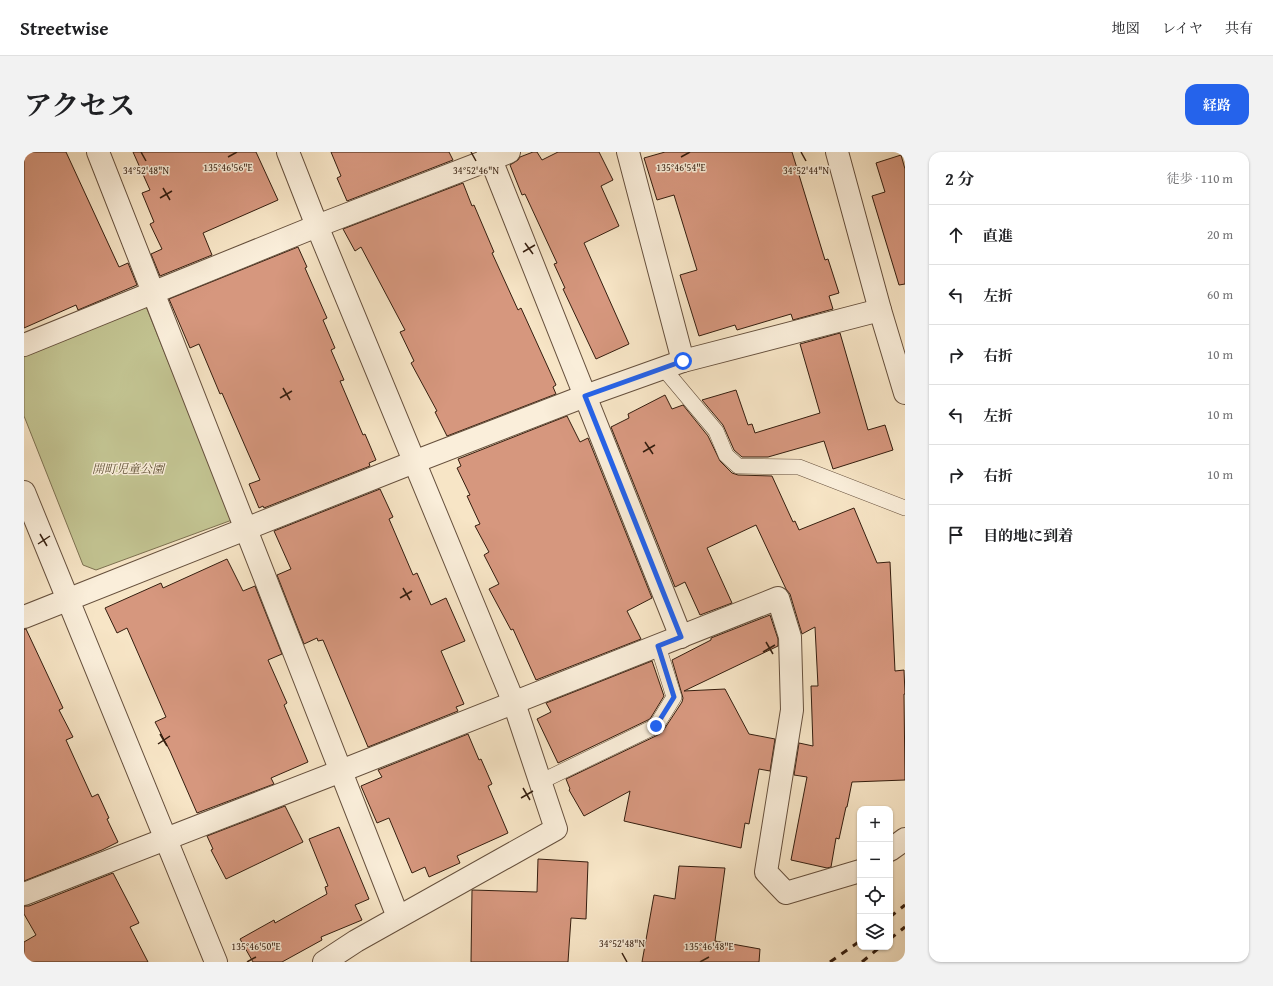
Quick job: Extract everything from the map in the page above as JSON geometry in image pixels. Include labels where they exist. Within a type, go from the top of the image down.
[{"type":"street","points":[[98,152],[398,917]]},
{"type":"street","points":[[288,152],[514,703],[556,829],[356,941],[324,962]]},
{"type":"street","points":[[628,152],[674,365]]},
{"type":"street","points":[[837,152],[880,310],[905,392]]},
{"type":"street","points":[[24,345],[496,154],[585,396],[681,637]]},
{"type":"street","points":[[24,617],[246,528],[585,396],[674,365],[880,310]]},
{"type":"street","points":[[24,492],[216,962]]},
{"type":"street","points":[[24,894],[342,771],[778,598],[790,637],[792,710],[766,872],[786,893],[857,872]]},
{"type":"street","points":[[893,848],[905,838]]},
{"type":"lane","points":[[674,365],[716,431],[726,455],[738,466],[799,467],[905,508]]},
{"type":"lane","points":[[540,782],[656,726],[674,697],[658,646]]},
{"type":"green space","name":"開町児童公園","points":[[145,304],[232,520],[96,570],[83,565],[24,416],[24,353]]},
{"type":"building","points":[[24,152],[66,152],[119,267],[128,263],[137,285],[78,310],[76,305],[24,328]]},
{"type":"building","points":[[133,152],[256,152],[278,200],[203,233],[212,255],[160,276],[151,254],[162,249],[150,224],[154,222],[142,193],[150,190]]},
{"type":"building","points":[[331,152],[449,152],[453,160],[347,201],[337,178],[341,176]]},
{"type":"building","points":[[537,152],[542,160],[558,152],[599,152],[613,180],[601,186],[619,226],[584,243],[629,344],[596,359],[563,289],[565,288],[554,264],[557,263],[525,194],[522,195],[510,165],[520,157]]},
{"type":"building","points":[[665,152],[792,152],[825,260],[828,259],[839,293],[829,296],[833,309],[793,320],[791,314],[737,330],[735,325],[699,336],[680,275],[697,270],[674,195],[657,200],[644,158]]},
{"type":"building","points":[[901,155],[905,169],[905,284],[899,285],[872,196],[885,192],[876,163]]},
{"type":"building","points":[[463,183],[472,206],[474,205],[494,252],[492,253],[518,310],[521,308],[556,385],[553,387],[556,394],[447,436],[435,412],[437,411],[411,363],[414,361],[400,332],[405,330],[361,247],[355,251],[343,229]]},
{"type":"building","points":[[298,247],[307,267],[305,268],[327,318],[323,320],[335,348],[331,350],[344,380],[340,381],[363,435],[365,434],[376,460],[369,463],[370,466],[264,508],[263,506],[259,508],[249,484],[260,480],[222,393],[220,394],[199,344],[190,348],[169,299]]},
{"type":"building","points":[[840,333],[868,430],[885,425],[893,450],[833,469],[824,441],[768,457],[742,457],[734,450],[723,425],[702,400],[736,390],[748,425],[752,424],[755,433],[820,413],[800,344]]},
{"type":"building","points":[[665,395],[672,409],[683,405],[708,436],[720,461],[732,473],[738,475],[772,476],[793,522],[795,521],[799,530],[854,508],[877,563],[890,562],[895,671],[904,670],[905,780],[852,782],[839,839],[836,838],[831,867],[827,868],[791,860],[807,777],[794,775],[799,743],[813,746],[811,686],[818,686],[815,627],[802,634],[790,594],[786,589],[756,525],[707,548],[732,603],[700,615],[685,582],[675,587],[611,427],[629,418],[628,414]]},
{"type":"building","points":[[567,416],[580,442],[588,438],[652,598],[627,611],[641,639],[536,680],[513,629],[511,630],[489,589],[499,584],[484,555],[489,552],[475,526],[480,524],[467,496],[470,495],[457,468],[461,466],[458,459]]},
{"type":"building","points":[[380,489],[393,517],[389,519],[413,575],[417,573],[431,605],[446,598],[465,641],[441,651],[464,704],[456,707],[458,711],[368,747],[323,640],[318,641],[317,638],[304,644],[277,575],[291,569],[274,531]]},
{"type":"building","points":[[227,559],[243,591],[255,586],[282,654],[268,660],[287,703],[284,705],[308,762],[271,778],[274,784],[197,813],[170,751],[155,722],[166,717],[127,628],[117,633],[105,608],[161,583],[163,588]]},
{"type":"building","points":[[770,615],[778,639],[778,646],[684,691],[725,689],[749,734],[775,739],[770,771],[759,769],[749,824],[745,823],[741,848],[624,821],[630,791],[584,816],[569,790],[570,789],[566,779],[660,734],[663,731],[682,702],[683,698],[672,660],[711,640],[711,638]]},
{"type":"building","points":[[24,629],[26,629],[63,708],[59,710],[73,737],[66,740],[92,797],[98,794],[109,818],[107,819],[118,842],[102,850],[24,881]]},
{"type":"building","points":[[652,661],[664,696],[650,719],[558,763],[537,719],[551,712],[546,703]]},
{"type":"building","points":[[468,734],[479,760],[481,759],[492,784],[488,786],[508,833],[457,856],[460,863],[429,877],[425,867],[412,873],[389,818],[377,823],[361,786],[382,777],[378,770]]},
{"type":"building","points":[[285,806],[303,842],[226,879],[211,850],[213,849],[207,836]]},
{"type":"building","points":[[339,827],[369,899],[355,905],[362,920],[321,937],[322,940],[282,962],[253,962],[240,939],[274,920],[275,923],[327,894],[325,887],[328,886],[309,839]]},
{"type":"building","points":[[538,859],[588,862],[586,919],[571,918],[568,962],[471,962],[472,890],[537,892]]},
{"type":"building","points":[[679,866],[725,868],[715,941],[760,949],[759,962],[642,962],[654,895],[675,899]]},
{"type":"building","points":[[113,873],[139,923],[130,927],[148,962],[24,962],[24,942],[36,935],[24,914],[24,906],[29,906]]},
{"type":"railway","points":[[893,915],[905,905]]},
{"type":"railway","points":[[893,937],[905,927]]},
{"type":"railway","points":[[830,962],[857,943]]},
{"type":"railway","points":[[862,962],[876,950]]},
{"type":"route","points":[[656,726],[674,697],[658,646],[681,637],[585,396],[683,361]]}]
